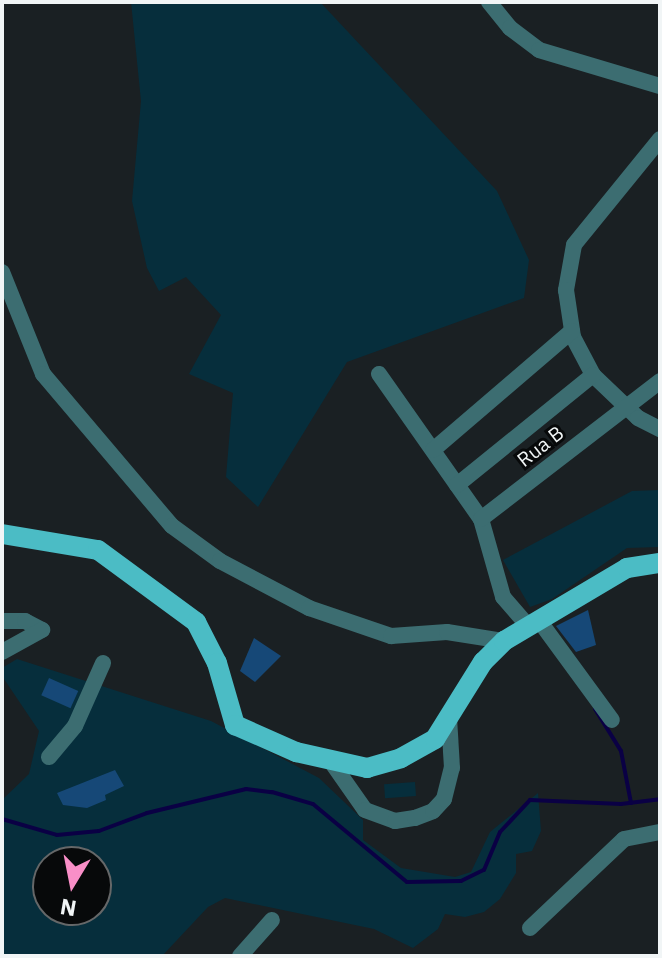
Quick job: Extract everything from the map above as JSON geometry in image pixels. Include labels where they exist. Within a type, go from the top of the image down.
[{"type":"main road","points":[[2,534],[98,550],[180,608],[211,646],[235,725],[332,763],[367,768],[401,758],[435,739],[483,662],[504,641],[627,568],[660,563]]},
{"type":"street","points":[[489,2],[510,28],[539,50],[660,86]]},
{"type":"street","points":[[660,139],[611,194],[574,245],[566,290],[572,331],[593,375],[626,407],[660,429]]},
{"type":"street","points":[[2,272],[43,374],[123,473],[172,526],[208,553],[309,608],[391,636],[447,632],[504,641]]},
{"type":"street","points":[[433,450],[572,331]]},
{"type":"street","points":[[379,374],[481,519],[503,597],[533,622],[612,720]]},
{"type":"street","points":[[457,485],[593,375]]},
{"type":"street","name":"Rua B","points":[[481,519],[660,381]]},
{"type":"street","points":[[2,621],[25,621],[42,630],[2,652]]},
{"type":"street","points":[[49,757],[75,726],[103,663]]},
{"type":"street","points":[[332,763],[365,810],[395,821],[415,818],[433,811],[444,799],[452,768],[449,718]]},
{"type":"street","points":[[530,928],[624,839],[660,832]]},
{"type":"street","points":[[240,956],[272,920]]},
{"type":"shaded area","points":[[131,2],[320,2],[497,191],[529,260],[524,298],[347,362],[258,507],[226,477],[233,393],[189,374],[221,315],[186,277],[159,291],[147,268],[132,201],[141,101]]},
{"type":"shaded area","points":[[660,490],[660,547],[627,548],[552,599],[530,607],[503,560],[632,491]]},
{"type":"shaded area","points":[[17,659],[211,721],[319,778],[363,820],[363,840],[401,868],[455,877],[471,872],[490,832],[538,793],[541,831],[532,851],[516,854],[516,873],[500,899],[484,912],[465,917],[445,914],[438,929],[413,948],[374,929],[225,898],[208,907],[162,956],[2,956],[2,800],[29,774],[39,731],[2,676],[2,668]]},
{"type":"shaded area","points":[[415,782],[416,796],[385,798],[384,784]]},
{"type":"building","points":[[588,610],[596,645],[576,652],[556,626]]},
{"type":"building","points":[[254,638],[281,656],[255,682],[240,671]]},
{"type":"building","points":[[49,678],[78,691],[71,708],[41,695]]},
{"type":"building","points":[[115,770],[124,786],[105,795],[106,800],[87,808],[63,805],[57,793]]},
{"type":"waterway","points":[[595,709],[621,751],[631,803]]},
{"type":"waterway","points":[[2,819],[57,835],[99,831],[147,813],[246,789],[272,792],[313,804],[407,882],[461,881],[484,870],[500,832],[530,800],[621,804],[660,799]]}]
